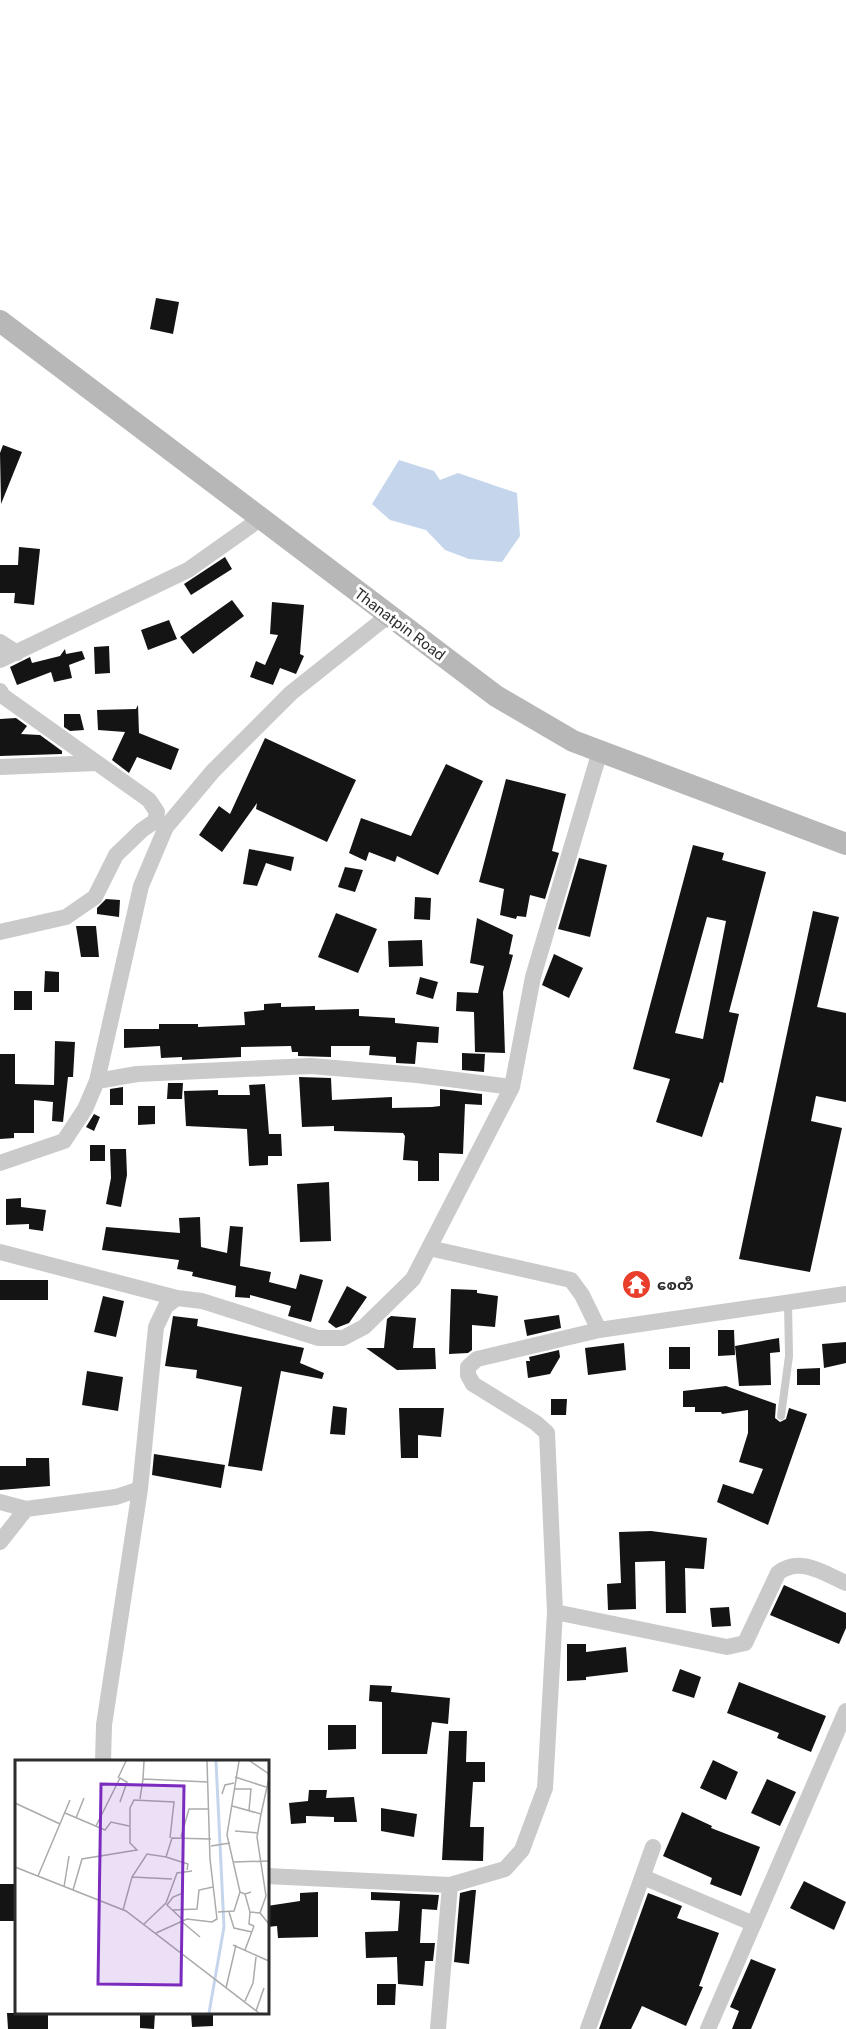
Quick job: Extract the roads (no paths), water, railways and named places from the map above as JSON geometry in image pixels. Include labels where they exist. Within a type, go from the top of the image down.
[{"type":"main road","name":"Thanatpin Road","points":[[0,321],[496,696],[573,741],[846,844]]},
{"type":"street","points":[[0,660],[188,570],[260,519]]},
{"type":"street","points":[[0,1163],[64,1141],[86,1109],[97,1081],[141,886],[166,827],[213,771],[291,693],[389,615]]},
{"type":"street","points":[[0,642],[17,653]]},
{"type":"street","points":[[0,691],[3,696],[149,800],[157,812],[155,821],[116,855],[95,897],[86,904],[66,917],[0,932]]},
{"type":"street","points":[[0,1252],[177,1298],[202,1300],[318,1338],[343,1338],[364,1327],[413,1280],[512,1087],[533,977],[600,751]]},
{"type":"street","points":[[0,767],[97,763]]},
{"type":"street","points":[[97,1081],[137,1074],[311,1066],[417,1075],[512,1087]]},
{"type":"street","points":[[429,1248],[571,1280],[582,1295],[599,1330]]},
{"type":"street","points":[[268,1876],[450,1885],[505,1869],[522,1850],[545,1788],[555,1612],[547,1433],[536,1423],[473,1384],[468,1375],[468,1367],[477,1359],[599,1330],[846,1294]]},
{"type":"street","points":[[102,1760],[104,1725],[140,1489],[156,1327],[166,1306],[177,1298]]},
{"type":"street","points":[[0,1502],[26,1509],[116,1497],[140,1489]]},
{"type":"street","points":[[0,1542],[26,1509]]},
{"type":"street","points":[[555,1612],[727,1647],[745,1643],[778,1573],[788,1566],[800,1564],[846,1582]]},
{"type":"street","points":[[708,2029],[846,1711]]},
{"type":"street","points":[[588,2029],[653,1847]]},
{"type":"street","points":[[643,1876],[754,1924]]},
{"type":"street","points":[[438,2029],[450,1885]]},
{"type":"lane","points":[[781,1416],[789,1356],[788,1303]]},
{"type":"water","points":[[399,460],[434,471],[440,480],[458,473],[517,493],[520,536],[502,562],[469,559],[445,550],[426,530],[390,520],[372,504]]},
{"type":"place","name":"စေတီ","points":[[636,1284]]}]
